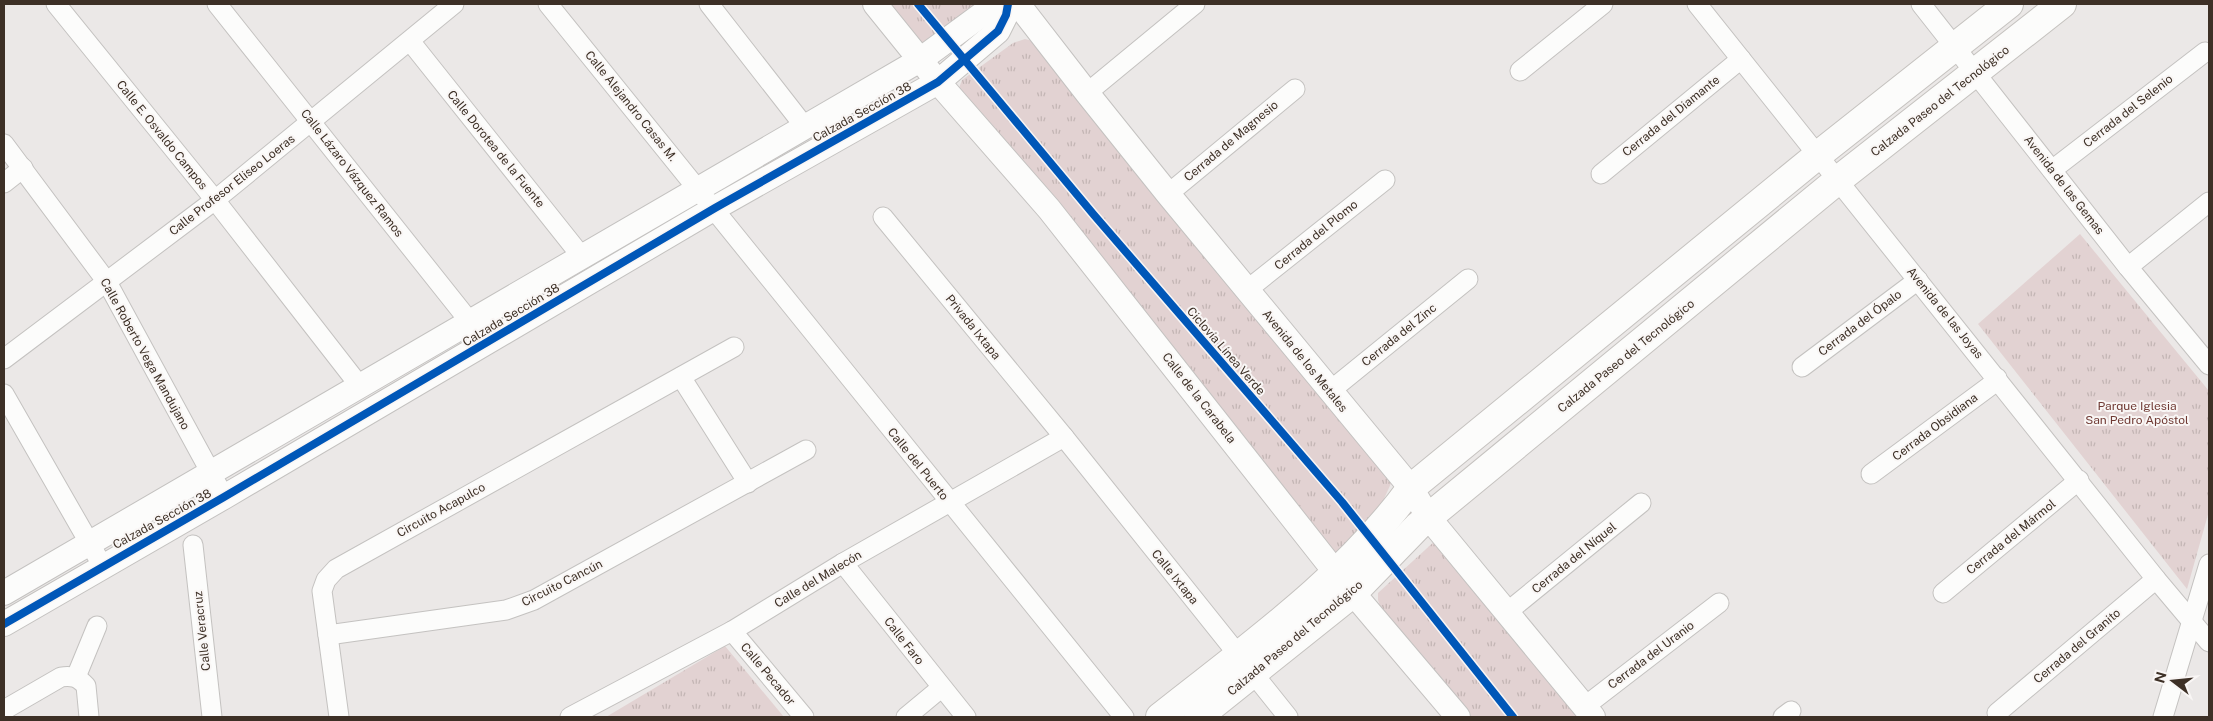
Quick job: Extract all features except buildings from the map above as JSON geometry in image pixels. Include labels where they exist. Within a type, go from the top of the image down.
[{"type":"main road","name":"Calzada Paseo del Tecnológico","points":[[1344,583],[1411,488],[1818,155],[2008,4]]},
{"type":"main road","name":"Calzada Paseo del Tecnológico","points":[[1160,717],[1245,665],[1344,583],[1429,518],[1838,180],[1976,74],[2062,4]]},
{"type":"main road","points":[[1615,322],[1636,348]]},
{"type":"main road","name":"Calzada Paseo del Tecnológico","points":[[1198,717],[1245,665]]},
{"type":"street","name":"Calle E. Osvaldo Campos","points":[[56,4],[215,200],[359,386]]},
{"type":"street","name":"Calle Lázaro Vázquez Ramos","points":[[218,4],[470,322],[484,344]]},
{"type":"street","name":"Calle Profesor Eliseo Loeras","points":[[4,359],[215,200],[454,4]]},
{"type":"street","name":"Calle Alejandro Casas M.","points":[[548,4],[715,208]]},
{"type":"street","points":[[709,4],[805,127]]},
{"type":"street","name":"Calle de la Carabela","points":[[875,4],[938,82],[1049,209],[1344,583],[1458,717]]},
{"type":"street","name":"Calzada Sección 38","points":[[4,593],[920,60],[996,4]]},
{"type":"street","name":"Calzada Sección 38","points":[[4,624],[715,208],[938,82],[998,31],[1006,15],[1008,4]]},
{"type":"street","name":"Avenida de los Metales","points":[[1018,4],[1168,194],[1411,488],[1429,518],[1589,712]]},
{"type":"street","points":[[1087,93],[1195,4]]},
{"type":"street","points":[[1520,71],[1603,4]]},
{"type":"street","name":"Avenida de las Joyas","points":[[1697,4],[2079,480],[2156,579],[2209,642]]},
{"type":"street","name":"Avenida de las Gemas","points":[[1921,4],[2128,267],[2209,365]]},
{"type":"street","name":"Calle Dorotea de la Fuente","points":[[410,41],[582,257]]},
{"type":"street","name":"Cerrada del Selenio","points":[[2052,170],[2205,52]]},
{"type":"street","name":"Cerrada del Diamante","points":[[1601,174],[1741,59]]},
{"type":"street","name":"Cerrada de Magnesio","points":[[1168,194],[1295,89]]},
{"type":"street","name":"Calle Roberto Vega Mandujano","points":[[4,144],[107,282],[224,497]]},
{"type":"street","points":[[4,183],[23,168]]},
{"type":"street","name":"Cerrada del Plomo","points":[[1247,290],[1385,180]]},
{"type":"street","points":[[2128,267],[2209,202]]},
{"type":"street","name":"Calle del Puerto","points":[[715,208],[950,503],[1124,717]]},
{"type":"street","name":"Privada Ixtapa","points":[[883,217],[1064,437]]},
{"type":"street","name":"Cerrada del Zinc","points":[[1330,391],[1468,279]]},
{"type":"street","name":"Cerrada del Ópalo","points":[[1802,367],[1918,280]]},
{"type":"street","name":"Circuito Acapulco","points":[[340,717],[322,591],[326,580],[336,569],[734,347]]},
{"type":"street","points":[[681,377],[748,483]]},
{"type":"street","name":"Cerrada Obsidiana","points":[[1871,474],[1990,386],[1997,378]]},
{"type":"street","points":[[4,394],[102,565]]},
{"type":"street","name":"Calle del Malecón","points":[[570,717],[732,631],[843,563],[1064,437]]},
{"type":"street","name":"Calle Ixtapa","points":[[1064,437],[1288,717]]},
{"type":"street","name":"Circuito Cancún","points":[[328,635],[506,610],[534,600],[806,450]]},
{"type":"street","name":"Cerrada del Mármol","points":[[1943,593],[2079,480]]},
{"type":"street","name":"Cerrada del Níquel","points":[[1506,613],[1641,504]]},
{"type":"street","name":"Calle Veracruz","points":[[193,545],[212,717]]},
{"type":"street","name":"Calle Faro","points":[[843,563],[966,717]]},
{"type":"street","points":[[2163,717],[2209,564]]},
{"type":"street","name":"Cerrada del Granito","points":[[1997,713],[2156,579]]},
{"type":"street","name":"Cerrada del Uranio","points":[[1589,712],[1719,603]]},
{"type":"street","points":[[76,678],[97,626]]},
{"type":"street","name":"Calle Pecador","points":[[732,631],[804,717]]},
{"type":"street","points":[[4,710],[61,677],[76,678],[86,686],[89,717]]},
{"type":"street","points":[[906,717],[941,688]]},
{"type":"green space","points":[[882,4],[975,4],[920,51]]},
{"type":"green space","points":[[1025,39],[1033,41],[1393,479],[1383,501],[1337,558],[959,88],[962,80],[1013,43]]},
{"type":"green space","name":"Parque Iglesia San Pedro Apóstol","points":[[2080,234],[2209,391],[2209,511],[2187,589],[1978,324]]},
{"type":"green space","points":[[1437,539],[1580,717],[1469,717],[1380,606],[1378,600],[1378,593]]},
{"type":"green space","points":[[725,646],[784,717],[606,717]]},
{"type":"cycle path","name":"Ciclovía Línea Verde","points":[[918,4],[1094,215],[1342,502],[1513,717]]},
{"type":"cycle path","points":[[4,624],[715,208],[938,82],[998,31],[1006,15],[1008,4]]}]
